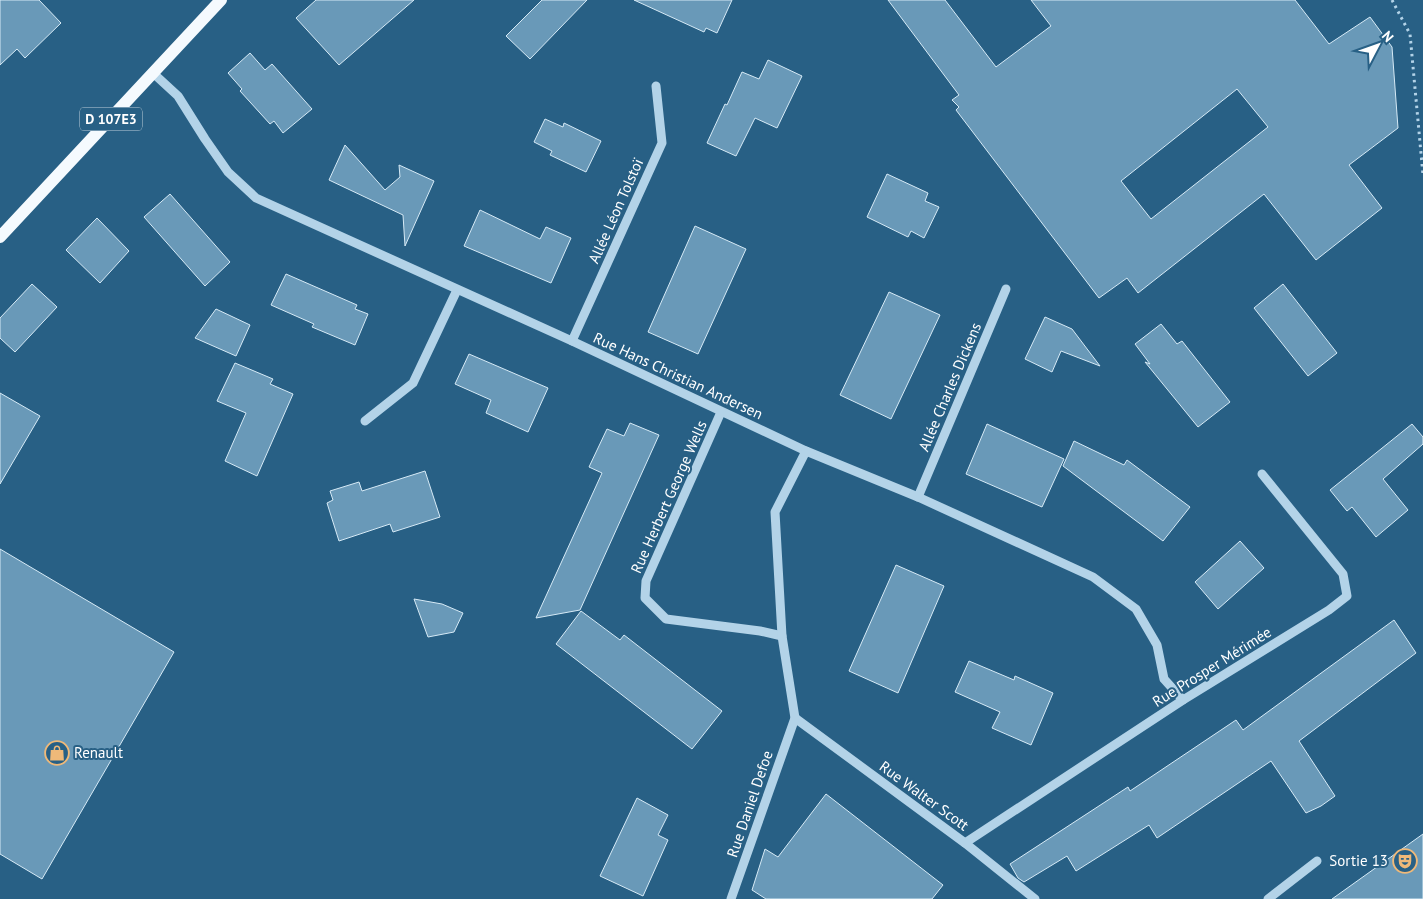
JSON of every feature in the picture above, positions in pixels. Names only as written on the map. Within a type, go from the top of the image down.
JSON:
[{"type":"main road","name":"D 107E3","points":[[0,237],[221,0]]},
{"type":"street","name":"Rue Hans Christian Andersen","points":[[153,73],[178,96],[228,172],[256,198],[572,341],[806,451],[918,497],[1093,577],[1136,609],[1157,645],[1164,680],[1183,700]]},
{"type":"street","name":"Allée Léon Tolstoï","points":[[572,341],[662,143],[656,86]]},
{"type":"street","name":"Allée Charles Dickens","points":[[918,497],[1006,289]]},
{"type":"street","points":[[365,421],[413,383],[457,290]]},
{"type":"street","name":"Rue Herbert George Wells","points":[[722,412],[646,581],[645,598],[666,620],[760,631],[782,636]]},
{"type":"street","points":[[795,718],[782,636],[775,512],[806,451]]},
{"type":"street","name":"Rue Prosper Mérimée","points":[[965,843],[1183,700],[1329,610],[1347,596],[1343,574],[1262,474]]},
{"type":"street","name":"Rue Walter Scott","points":[[795,718],[965,843],[1035,899]]},
{"type":"street","name":"Rue Daniel Defoe","points":[[731,899],[795,718]]},
{"type":"street","points":[[1268,899],[1317,861]]},
{"type":"path","points":[[1392,0],[1410,34],[1423,175]]},
{"type":"building","points":[[0,0],[39,0],[61,23],[25,58],[17,49],[0,65]]},
{"type":"building","points":[[316,0],[414,0],[339,65],[296,18]]},
{"type":"building","points":[[542,0],[587,0],[530,59],[506,36]]},
{"type":"building","points":[[634,0],[732,0],[717,33],[706,28],[704,32]]},
{"type":"building","points":[[888,0],[945,0],[996,67],[1051,26],[1031,0],[1295,0],[1329,44],[1370,17],[1392,47],[1398,128],[1349,165],[1382,208],[1316,260],[1264,194],[1138,293],[1127,278],[1099,298],[956,110],[959,107],[952,100],[959,95]],"holes":[[[1237,89],[1268,127],[1151,219],[1121,181]]]},
{"type":"building","points":[[250,53],[265,70],[272,64],[312,109],[283,133],[274,121],[270,124],[240,91],[242,89],[228,73]]},
{"type":"building","points":[[768,60],[802,76],[777,128],[755,118],[736,156],[707,143],[742,72],[759,79]]},
{"type":"building","points":[[545,119],[563,127],[564,123],[601,141],[586,172],[550,155],[552,151],[534,142]]},
{"type":"building","points":[[345,145],[385,190],[400,177],[399,165],[434,181],[405,246],[403,215],[329,180]]},
{"type":"building","points":[[887,174],[928,193],[925,201],[939,207],[924,238],[911,231],[908,237],[867,217]]},
{"type":"building","points":[[170,194],[230,262],[205,286],[144,217]]},
{"type":"building","points":[[480,210],[540,239],[546,227],[571,238],[551,283],[464,246]]},
{"type":"building","points":[[97,218],[129,251],[100,283],[66,250]]},
{"type":"building","points":[[695,226],[746,249],[698,354],[648,332]]},
{"type":"building","points":[[286,274],[357,305],[355,309],[368,314],[355,345],[312,327],[314,324],[271,305]]},
{"type":"building","points":[[32,284],[57,307],[15,352],[0,338],[0,318]]},
{"type":"building","points":[[1283,284],[1337,353],[1308,376],[1254,308]]},
{"type":"building","points":[[889,292],[940,315],[891,419],[840,395]]},
{"type":"building","points":[[216,309],[250,325],[236,356],[195,338]]},
{"type":"building","points":[[1045,317],[1072,329],[1100,366],[1061,351],[1052,372],[1025,359]]},
{"type":"building","points":[[1161,324],[1177,344],[1182,341],[1230,402],[1198,427],[1145,362],[1150,364],[1135,344]]},
{"type":"building","points":[[469,354],[548,388],[528,432],[486,413],[491,400],[455,384]]},
{"type":"building","points":[[235,363],[273,379],[270,384],[293,394],[257,476],[225,461],[246,413],[217,401]]},
{"type":"building","points":[[0,393],[40,416],[0,484]]},
{"type":"building","points":[[630,423],[659,435],[580,610],[536,618],[602,473],[589,467],[607,429],[624,436]]},
{"type":"building","points":[[987,424],[1064,459],[1042,507],[966,474]]},
{"type":"building","points":[[1412,424],[1423,437],[1423,444],[1383,479],[1408,510],[1376,537],[1352,507],[1347,511],[1330,490]]},
{"type":"building","points":[[1074,441],[1124,465],[1127,460],[1190,507],[1163,541],[1063,466]]},
{"type":"building","points":[[425,471],[440,517],[393,532],[390,524],[339,541],[327,503],[333,500],[330,491],[359,482],[362,491]]},
{"type":"building","points":[[1240,541],[1264,568],[1218,609],[1195,582]]},
{"type":"building","name":"Renault","points":[[0,549],[174,652],[42,879],[0,854]]},
{"type":"building","points":[[896,565],[944,586],[898,693],[849,671]]},
{"type":"building","points":[[414,599],[442,604],[463,613],[454,632],[428,637]]},
{"type":"building","points":[[581,611],[620,640],[624,635],[722,711],[692,749],[556,644]]},
{"type":"building","points":[[1394,620],[1416,653],[1299,741],[1335,796],[1321,806],[1306,813],[1271,761],[1157,838],[1149,825],[1076,871],[1067,856],[1024,882],[1018,878],[1010,864],[1128,787],[1130,791],[1236,720],[1243,730]]},
{"type":"building","points":[[969,661],[1014,680],[1015,676],[1053,693],[1031,745],[992,728],[1000,712],[955,692]]},
{"type":"building","points":[[826,794],[943,885],[932,899],[766,899],[752,890],[765,849],[778,857]]},
{"type":"building","points":[[637,798],[668,815],[658,835],[668,840],[643,896],[600,876]]},
{"type":"building","name":"Sortie 13","points":[[1423,834],[1423,899],[1332,899]]},
{"type":"place","name":"Renault","points":[[57,753]]},
{"type":"place","name":"Sortie 13","points":[[1405,861]]}]
